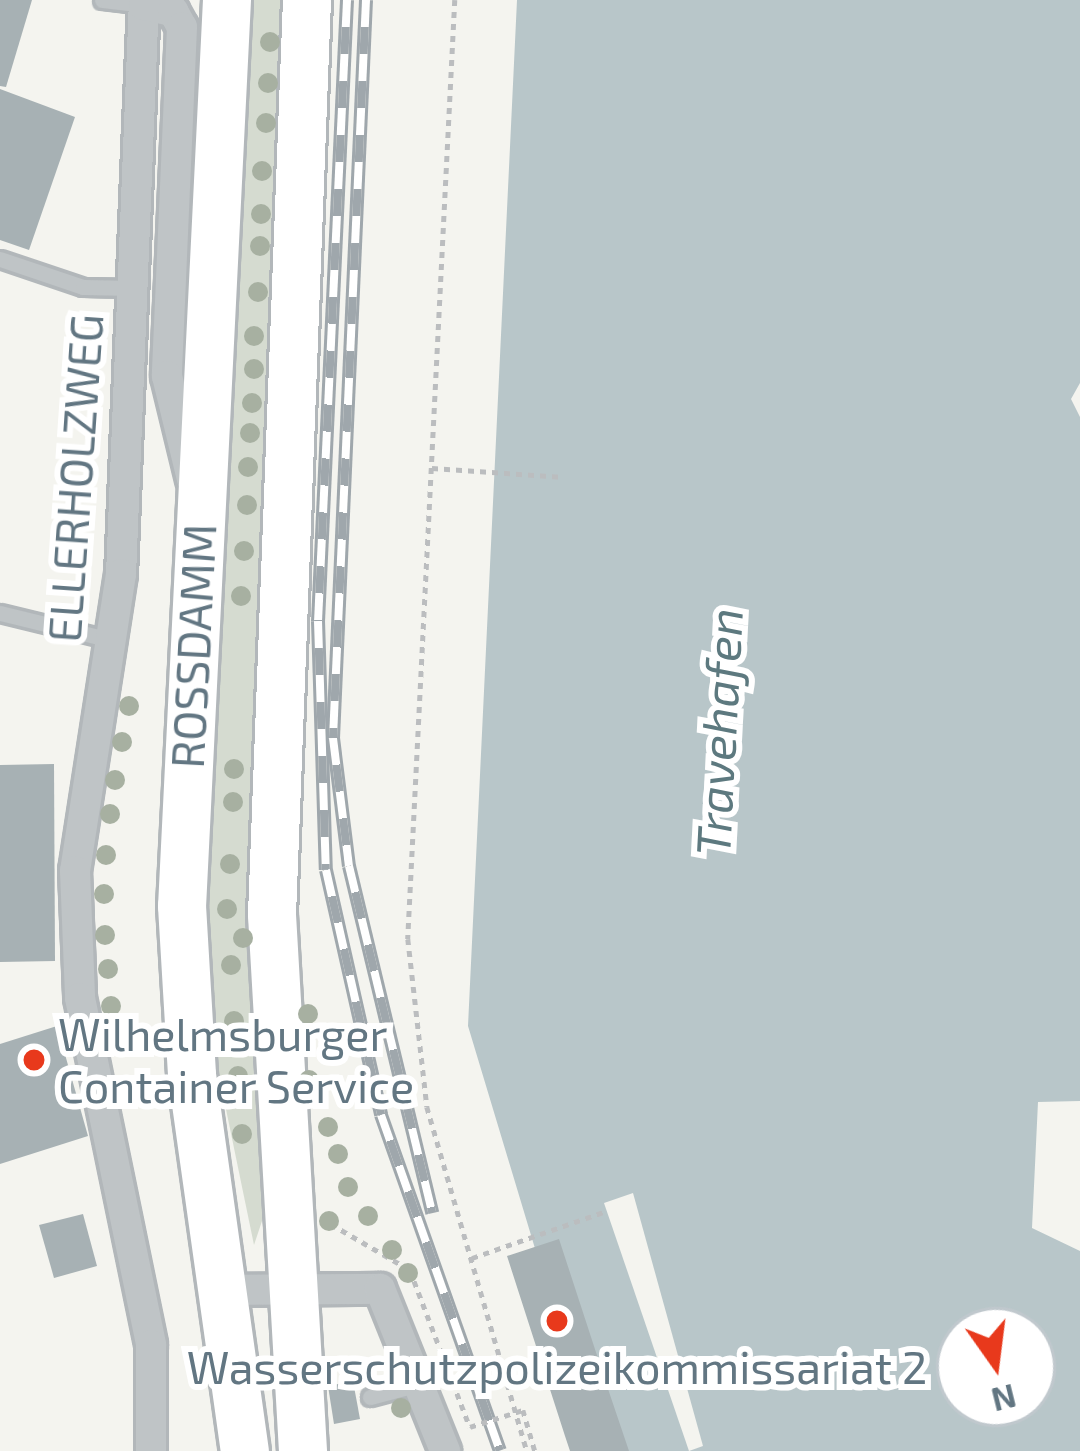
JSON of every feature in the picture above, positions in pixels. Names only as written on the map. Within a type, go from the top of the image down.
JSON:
[{"type":"main road","name":"ROSSDAMM","points":[[227,0],[200,506],[184,964],[244,1451]]},
{"type":"main road","name":"ROSSDAMM","points":[[303,1451],[287,1284],[273,824],[307,0]]},
{"type":"street","name":"ELLERHOLZWEG","points":[[151,1451],[145,1301],[77,965],[79,824],[112,640],[134,287],[144,2],[173,11],[182,27],[166,376],[200,506]]},
{"type":"street","points":[[222,1290],[287,1284],[380,1289],[424,1382],[445,1451]]},
{"type":"lane","points":[[102,0],[144,2]]},
{"type":"lane","points":[[0,259],[83,287],[134,287]]},
{"type":"lane","points":[[0,613],[112,640]]},
{"type":"lane","points":[[370,1397],[424,1382]]},
{"type":"path","points":[[455,0],[410,976],[427,1107],[531,1451]]},
{"type":"path","points":[[431,468],[564,477]]},
{"type":"path","points":[[472,1258],[606,1211]]},
{"type":"path","points":[[325,1216],[410,1270],[470,1426],[524,1410],[531,1451]]},
{"type":"shaded area","points":[[242,0],[293,0],[259,1046],[214,1049],[201,951]]},
{"type":"shaded area","points":[[257,1054],[266,1209],[254,1245],[215,1056]]},
{"type":"water","name":"Travehafen","points":[[517,0],[1080,0],[1080,383],[1071,399],[1080,417],[1080,1101],[1038,1102],[1032,1228],[1080,1251],[1080,1451],[596,1451],[468,1026]]},
{"type":"pier","points":[[633,1193],[703,1446],[689,1451],[604,1203]]},
{"type":"building","points":[[0,0],[32,0],[6,87],[0,86]]},
{"type":"building","points":[[0,89],[75,117],[29,250],[0,240]]},
{"type":"building","points":[[54,764],[55,961],[0,962],[0,765]]},
{"type":"building","points":[[57,1026],[88,1136],[0,1164],[0,1044]]},
{"type":"building","points":[[83,1214],[97,1266],[54,1278],[39,1225]]},
{"type":"building","name":"Wasserschutzpolizeikommissariat 2","points":[[559,1239],[629,1451],[570,1451],[565,1436],[507,1256]]},
{"type":"building","points":[[353,1381],[360,1419],[334,1424],[328,1386]]},
{"type":"railway","points":[[347,0],[318,621],[326,870],[381,1115],[500,1451]]},
{"type":"railway","points":[[366,0],[333,738],[349,866],[432,1213]]},
{"type":"place","name":"Wilhelmsburger Container Service","points":[[34,1060]]},
{"type":"place","name":"Wasserschutzpolizeikommissariat 2","points":[[557,1321]]}]
